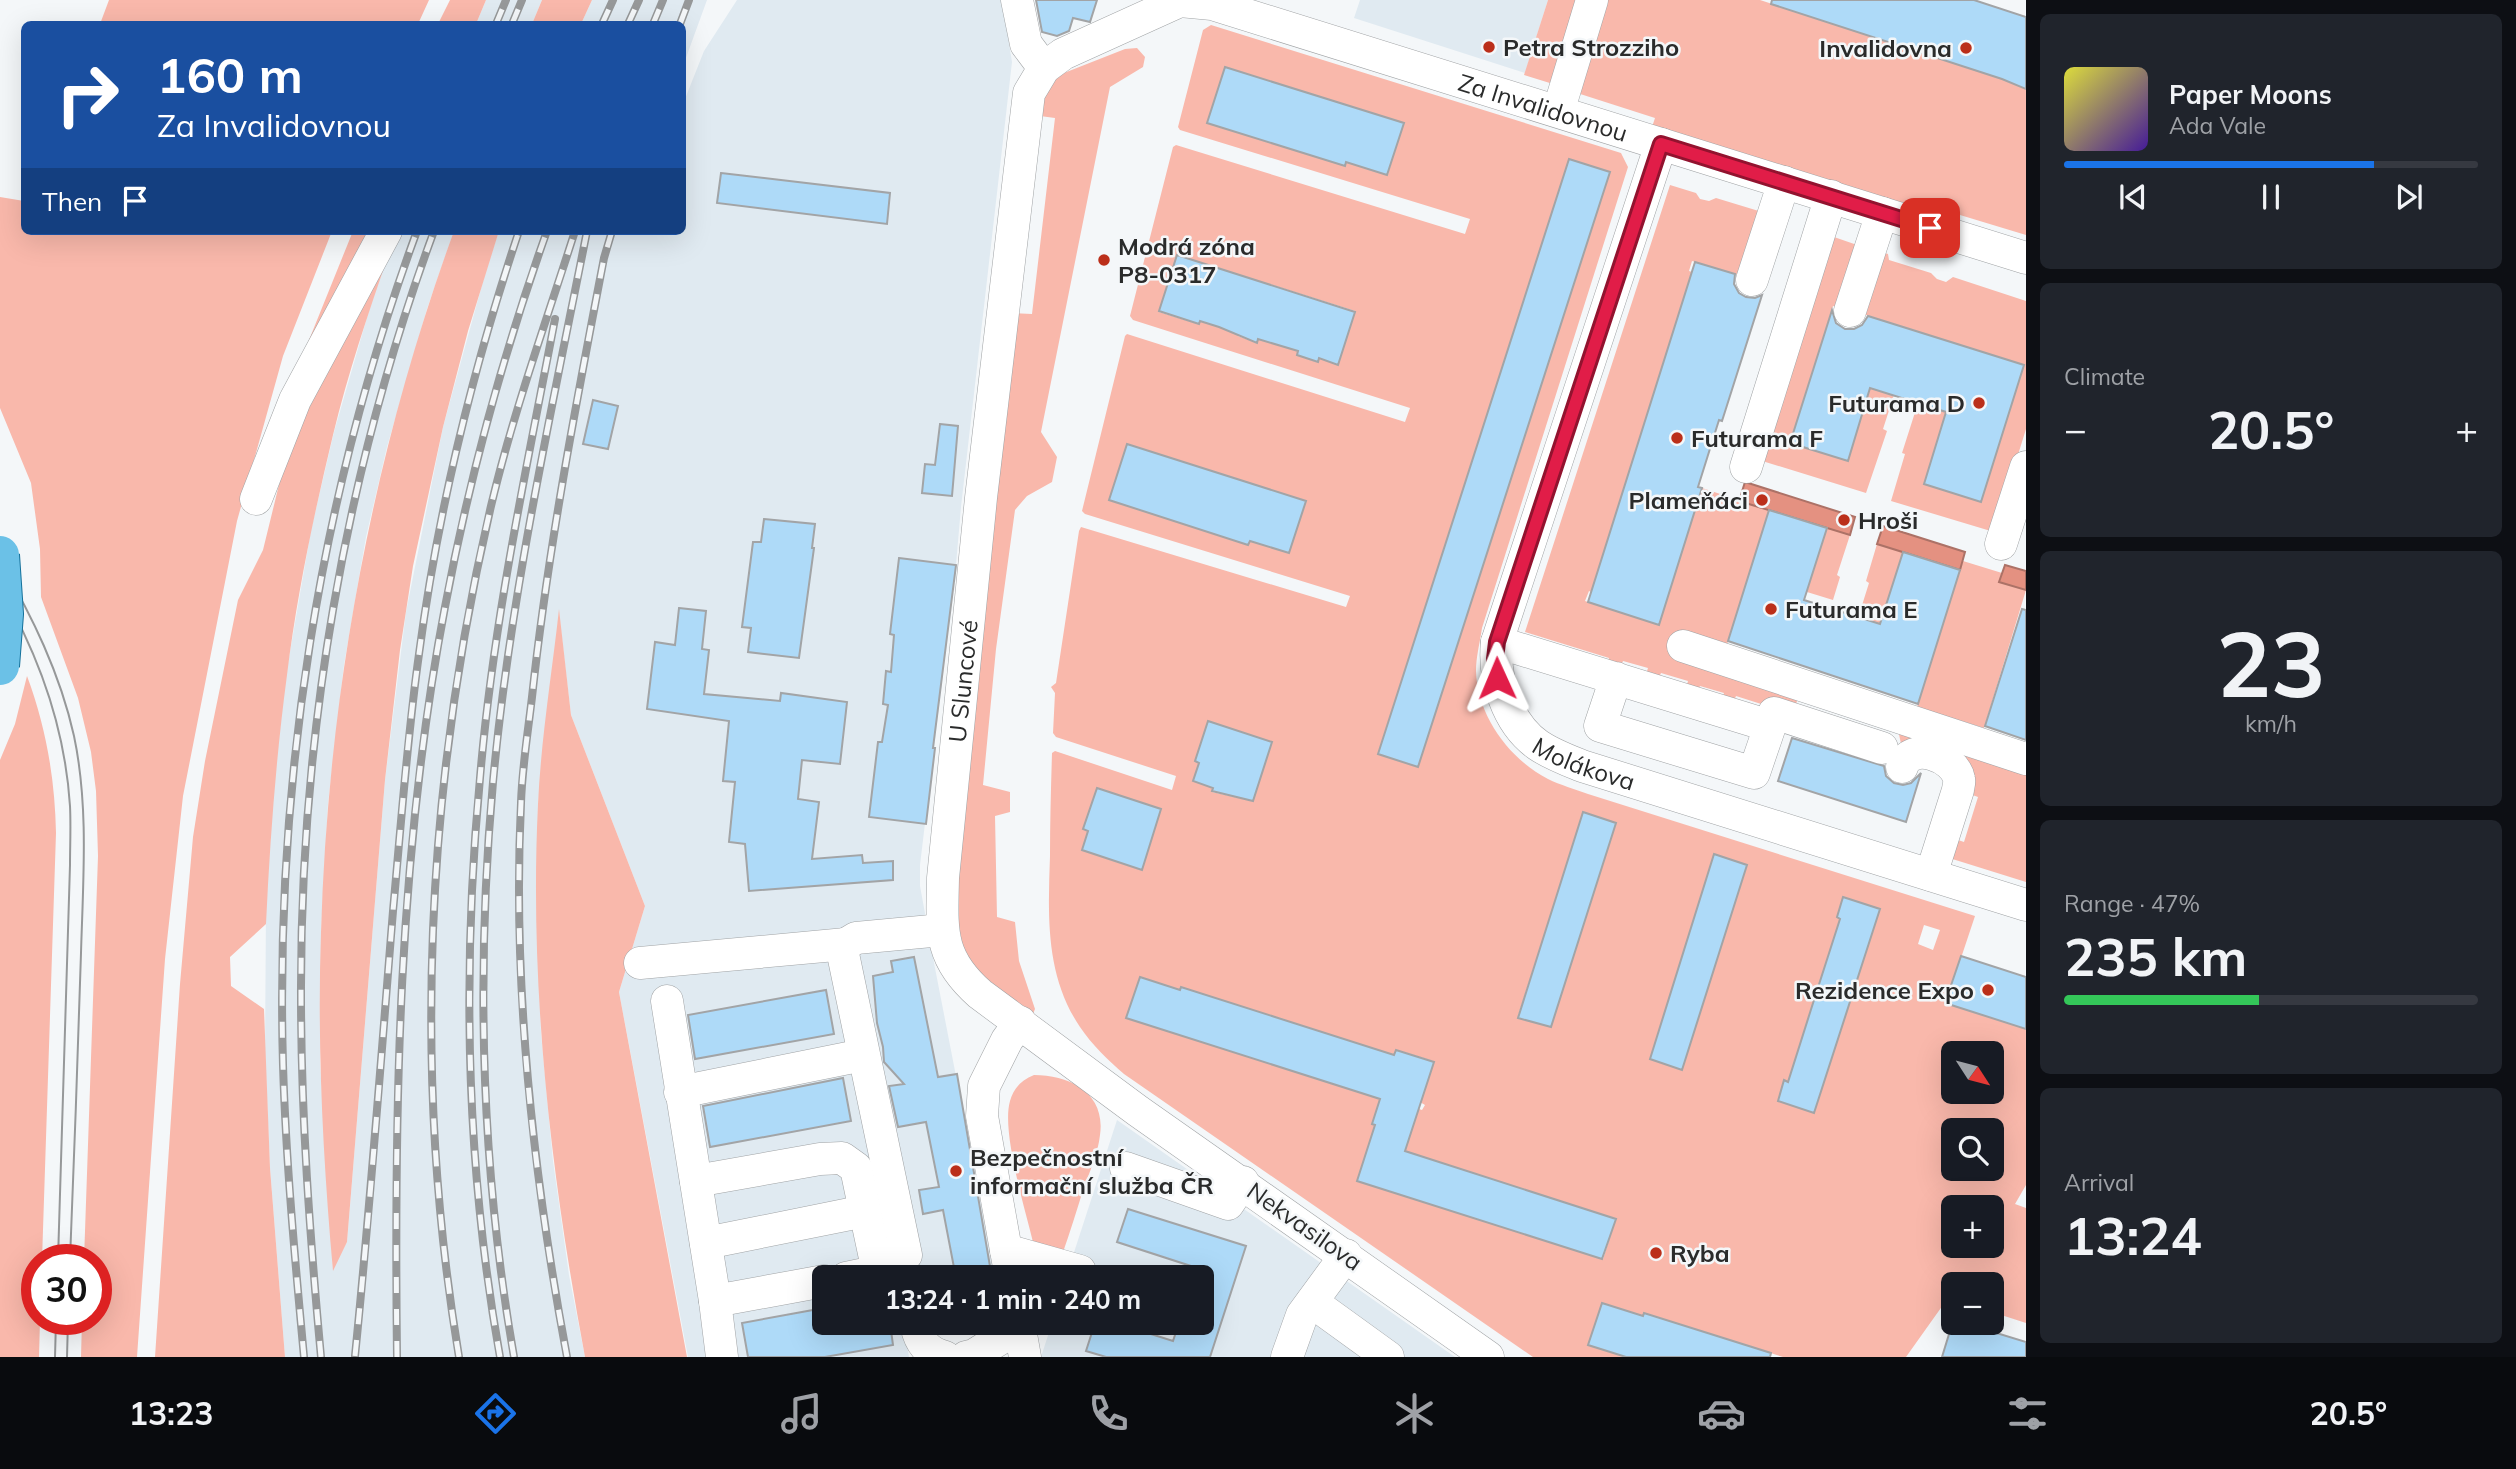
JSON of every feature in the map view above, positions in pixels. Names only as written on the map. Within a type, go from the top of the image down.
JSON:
[{"type":"main road","points":[[0,555],[4,614],[0,666]]},
{"type":"street","points":[[1017,0],[1026,44],[1053,61]]},
{"type":"street","points":[[1562,99],[1592,0]]},
{"type":"street","name":"Za Invalidovnou","points":[[1053,61],[1181,1],[1212,4],[2026,258]]},
{"type":"street","name":"U Sluncové","points":[[1020,1022],[964,979],[949,956],[942,930],[944,864],[989,430],[1029,93],[1053,61]]},
{"type":"street","name":"Molákova","points":[[1661,144],[1497,642],[1497,678],[1506,701],[1518,724],[1535,743],[1582,766],[2026,905]]},
{"type":"street","points":[[1752,280],[1784,181]]},
{"type":"street","points":[[1746,467],[1831,197]]},
{"type":"street","points":[[1850,310],[1881,213]]},
{"type":"street","points":[[256,499],[295,400],[384,235]]},
{"type":"street","points":[[2001,544],[2026,467]]},
{"type":"street","points":[[1497,642],[1616,678],[1772,719],[1903,761],[1910,755],[1921,753],[1946,761],[1959,779],[1958,790],[1931,875]]},
{"type":"street","points":[[1684,646],[2026,759]]},
{"type":"street","name":"Molákova","points":[[1616,678],[1600,726],[1754,773]]},
{"type":"street","points":[[1741,814],[1785,680]]},
{"type":"street","points":[[640,963],[846,943],[856,939],[942,930]]},
{"type":"street","points":[[846,943],[843,954],[863,1055],[871,1163],[865,1211],[877,1265]]},
{"type":"street","points":[[667,1001],[722,1357]]},
{"type":"street","points":[[1008,1264],[982,1116],[984,1086],[1007,1040],[1020,1022]]},
{"type":"street","name":"Nekvasilova","points":[[1020,1022],[1139,1111],[1488,1357]]},
{"type":"street","points":[[680,1093],[863,1055]]},
{"type":"street","points":[[696,1181],[820,1160],[842,1158],[871,1163]]},
{"type":"street","points":[[871,1163],[906,1255],[897,1265]]},
{"type":"street","points":[[1126,1168],[1228,1204],[1243,1182]]},
{"type":"street","points":[[706,1243],[865,1211]]},
{"type":"street","points":[[1287,1357],[1302,1315],[1346,1255]]},
{"type":"street","points":[[715,1301],[812,1283]]},
{"type":"street","points":[[1311,1302],[1388,1357]]},
{"type":"street","points":[[918,1335],[926,1348],[945,1357]]},
{"type":"street","points":[[966,1357],[1021,1336]]},
{"type":"shaded area","points":[[109,0],[429,0],[419,21],[101,21]]},
{"type":"shaded area","points":[[450,0],[486,0],[477,21],[440,21]]},
{"type":"shaded area","points":[[486,0],[542,0],[533,21],[477,21]]},
{"type":"shaded area","points":[[542,0],[592,0],[582,21],[533,21]]},
{"type":"shaded area","points":[[592,0],[707,0],[686,58],[686,21],[582,21]]},
{"type":"shaded area","points":[[737,0],[1002,0],[1012,62],[920,865],[920,886],[993,1265],[812,1265],[812,1335],[905,1335],[909,1357],[688,1357],[619,992],[645,906],[571,715],[559,613],[538,803],[537,913],[541,1033],[553,1161],[569,1275],[585,1357],[285,1357],[270,1168],[265,1053],[266,906],[274,783],[286,675],[311,530],[334,432],[370,307],[395,235],[453,235],[427,309],[387,447],[366,537],[344,665],[328,804],[321,931],[320,1063],[333,1269],[347,1242],[385,780],[406,612],[443,427],[485,274],[498,235],[686,235],[686,96],[704,51]]},
{"type":"shaded area","name":"Petra Strozziho","points":[[1360,0],[1548,0],[1525,73],[1354,18]]},
{"type":"shaded area","points":[[1548,0],[1581,0],[1553,84],[1524,75]]},
{"type":"shaded area","points":[[1601,0],[1760,0],[2026,89],[2026,235],[1927,205],[1923,213],[1652,127],[1655,118],[1574,92]]},
{"type":"shaded area","points":[[1211,25],[1621,153],[1628,167],[1482,628],[1476,671],[1482,704],[1508,748],[1520,760],[1553,781],[1975,916],[1946,1003],[2026,1029],[2026,1185],[2015,1204],[2026,1208],[2026,1323],[2004,1316],[2004,1272],[1941,1272],[1941,1308],[1906,1357],[1783,1357],[1645,1313],[1626,1357],[1533,1357],[1124,1074],[1100,1052],[1080,1027],[1060,987],[1051,944],[1049,900],[1052,753],[1055,751],[1172,790],[1176,776],[1056,737],[1053,733],[1055,693],[1051,687],[1056,683],[1081,527],[1346,607],[1350,596],[1082,511],[1125,336],[1127,334],[1405,422],[1410,408],[1133,320],[1130,316],[1173,147],[1176,145],[1465,234],[1470,219],[1180,130],[1178,127],[1203,30]],"holes":[[[1226,67],[1403,123],[1388,174],[1346,162],[1345,166],[1207,123]],[[1569,159],[1610,172],[1417,767],[1378,753]],[[1177,255],[1355,311],[1338,364],[1319,358],[1317,362],[1297,355],[1298,351],[1258,339],[1257,343],[1238,336],[1239,332],[1200,320],[1198,324],[1159,312]],[[1127,444],[1306,502],[1289,552],[1250,541],[1248,545],[1110,500]],[[1208,721],[1272,742],[1253,801],[1212,792],[1213,788],[1194,781],[1199,763],[1195,761]],[[1161,809],[1141,870],[1082,850],[1088,831],[1083,829]],[[1583,813],[1616,824],[1551,1027],[1518,1016]],[[1715,855],[1747,866],[1682,1069],[1650,1058]],[[1843,897],[1880,909],[1778,1101],[1784,1081],[1788,1082],[1840,919],[1837,917]],[[1924,925],[1940,930],[1933,950],[1918,944]],[[1140,978],[1180,990],[1181,987],[1365,1046],[1390,1071],[1397,1050],[1433,1061],[1420,1102],[1425,1105],[1422,1110],[1419,1109],[1409,1136],[1373,1124],[1383,1089],[1371,1096],[1126,1018]],[[1371,1140],[1616,1219],[1603,1259],[1358,1181]]]},
{"type":"shaded area","points":[[1137,48],[1145,57],[1143,67],[1110,87],[1041,432],[1057,457],[1052,482],[1027,496],[1015,510],[996,649],[983,785],[1010,792],[1010,812],[995,816],[997,917],[1015,922],[1019,961],[1035,1009],[1033,1014],[968,968],[951,904],[1012,313],[1032,314],[1055,118],[1040,116],[1038,108],[1056,79],[1064,73],[1125,49]]},
{"type":"shaded area","points":[[1670,185],[1696,193],[1700,199],[1709,201],[1716,198],[1762,212],[1742,276],[1692,261],[1689,271],[1692,272],[1591,592],[1589,591],[1585,601],[1659,625],[1702,488],[1769,510],[1721,664],[2026,767],[2026,882],[1946,857],[1952,838],[1964,842],[1978,797],[1967,793],[1902,748],[1898,730],[1798,698],[1793,714],[1736,696],[1730,711],[1720,708],[1724,693],[1700,686],[1695,700],[1684,696],[1688,681],[1661,673],[1655,687],[1643,683],[1648,668],[1623,661],[1617,675],[1605,671],[1609,658],[1525,632]]},
{"type":"shaded area","points":[[0,197],[21,200],[21,235],[330,235],[283,356],[237,521],[183,796],[165,959],[137,1357],[81,1357],[82,1335],[112,1335],[112,1244],[85,1244],[98,856],[96,791],[91,752],[78,698],[41,597],[40,549],[31,483],[0,408]]},
{"type":"shaded area","points":[[351,235],[394,235],[339,410],[301,584],[280,737],[266,924],[230,957],[231,986],[264,1009],[270,1168],[285,1357],[155,1357],[180,984],[193,837],[205,761],[238,600],[263,550],[288,448],[286,397]]},
{"type":"shaded area","points":[[453,235],[498,235],[468,331],[443,427],[413,566],[385,780],[347,1242],[333,1271],[324,1144],[320,1017],[325,842],[333,753],[359,576],[400,402]]},
{"type":"shaded area","points":[[1834,237],[1860,246],[1841,308],[1833,306],[1790,442],[1847,460],[1870,388],[1894,395],[1883,429],[1887,431],[1866,493],[1759,460]]},
{"type":"shaded area","points":[[1882,252],[1888,254],[1889,260],[1931,273],[1937,279],[1946,282],[1953,277],[2026,301],[2026,429],[1994,532],[1891,501],[1905,454],[1902,453],[1918,403],[1947,412],[1924,484],[1981,502],[2024,365],[1863,314]]},
{"type":"shaded area","points":[[1745,482],[1855,517],[1850,535],[1739,501]]},
{"type":"shaded area","points":[[1883,526],[1965,552],[1960,570],[1877,544]]},
{"type":"shaded area","points":[[1827,528],[1850,535],[1837,575],[1840,577],[1833,600],[1807,592]]},
{"type":"shaded area","points":[[1877,544],[1903,552],[1880,625],[1858,618]]},
{"type":"shaded area","points":[[1963,561],[2002,573],[2000,582],[2026,590],[1984,728],[1917,707]]},
{"type":"shaded area","points":[[2005,565],[2026,571],[2026,590],[1999,582]]},
{"type":"shaded area","points":[[559,609],[571,715],[645,906],[619,992],[687,1357],[585,1357],[573,1289],[545,1082],[537,943],[539,780]]},
{"type":"shaded area","points":[[27,676],[48,753],[56,833],[43,1244],[21,1244],[21,1335],[40,1335],[39,1357],[0,1357],[0,760],[15,724]]},
{"type":"shaded area","points":[[1034,1075],[1060,1078],[1083,1089],[1097,1108],[1100,1120],[1096,1155],[1062,1255],[1034,1246],[1012,1152],[1008,1115],[1010,1101],[1019,1085]]},
{"type":"shaded area","points":[[1117,1120],[1455,1357],[1041,1357],[1048,1335],[1214,1335],[1214,1265],[1070,1265]]},
{"type":"building","points":[[1036,0],[1097,0],[1090,22],[1073,18],[1069,31],[1057,36],[1042,32]]},
{"type":"building","name":"Invalidovna","points":[[1772,0],[1974,0],[2026,17],[2026,89],[1771,4]]},
{"type":"building","points":[[1225,67],[1404,123],[1387,175],[1346,162],[1345,166],[1207,123]]},
{"type":"building","points":[[1569,159],[1610,172],[1418,767],[1378,754]]},
{"type":"building","points":[[721,173],[890,193],[887,224],[717,203]]},
{"type":"building","points":[[1177,255],[1355,312],[1338,365],[1319,358],[1318,362],[1297,355],[1298,351],[1258,339],[1257,343],[1219,327],[1200,321],[1199,324],[1159,311]]},
{"type":"building","name":"Futurama F","points":[[1695,262],[1735,274],[1734,284],[1739,293],[1746,297],[1755,298],[1762,295],[1698,487],[1702,488],[1659,625],[1588,602]]},
{"type":"building","name":"Futurama D","points":[[1832,310],[1836,323],[1845,329],[1862,325],[1868,316],[2024,365],[1981,502],[1924,484],[1946,412],[1870,388],[1848,461],[1790,443]]},
{"type":"building","points":[[593,400],[618,406],[608,449],[583,444]]},
{"type":"building","points":[[940,424],[958,426],[952,496],[922,493],[925,464],[935,465]]},
{"type":"building","points":[[1127,444],[1306,501],[1289,553],[1250,541],[1248,545],[1109,500]]},
{"type":"building","name":"Futurama E","points":[[1769,510],[1827,528],[1804,600],[1880,624],[1903,552],[1960,570],[1918,704],[1728,641]]},
{"type":"building","points":[[764,519],[815,524],[799,658],[748,652],[751,628],[742,627],[753,542],[761,542]]},
{"type":"building","points":[[899,558],[956,565],[926,824],[869,817],[878,742],[882,742],[888,705],[883,704],[886,671],[891,672],[894,635],[890,634]]},
{"type":"building","points":[[679,608],[706,611],[702,649],[709,650],[704,694],[780,701],[781,693],[847,702],[840,764],[802,760],[798,799],[819,802],[812,859],[862,855],[863,863],[893,861],[893,880],[749,891],[745,844],[729,842],[735,782],[723,781],[729,721],[647,709],[655,642],[675,645]]},
{"type":"building","points":[[2022,609],[2026,610],[2026,740],[1985,726]]},
{"type":"building","points":[[1208,721],[1272,742],[1253,801],[1212,791],[1213,788],[1193,781],[1199,763],[1195,761]]},
{"type":"building","points":[[1792,738],[1884,766],[1886,776],[1894,783],[1911,783],[1921,773],[1906,822],[1778,781]]},
{"type":"building","points":[[1097,788],[1161,809],[1142,870],[1082,850],[1088,831],[1083,829]]},
{"type":"building","points":[[1583,812],[1616,823],[1551,1027],[1518,1018]]},
{"type":"building","points":[[1714,854],[1747,865],[1682,1070],[1650,1059]]},
{"type":"building","points":[[1843,897],[1880,909],[1814,1113],[1778,1101],[1784,1080],[1788,1082],[1840,919],[1837,917]]},
{"type":"building","name":"Rezidence Expo","points":[[1961,956],[2026,977],[2026,1029],[1945,1003]]},
{"type":"building","name":"Bezpečnostní informační služba ČR","points":[[914,957],[938,1077],[957,1074],[990,1265],[954,1265],[943,1210],[923,1214],[919,1190],[939,1187],[926,1122],[898,1127],[889,1086],[904,1084],[884,1062],[877,1023],[873,976],[893,972],[891,961]]},
{"type":"building","points":[[1140,977],[1180,990],[1181,987],[1394,1055],[1396,1050],[1434,1062],[1405,1151],[1616,1219],[1602,1259],[1357,1181],[1375,1125],[1372,1124],[1380,1099],[1126,1018]]},
{"type":"building","points":[[826,990],[834,1034],[695,1059],[688,1015]]},
{"type":"building","points":[[843,1078],[851,1121],[710,1147],[703,1106]]},
{"type":"building","points":[[1128,1209],[1246,1246],[1210,1357],[1106,1357],[1086,1351],[1091,1335],[1154,1335],[1173,1341],[1175,1335],[1214,1335],[1214,1265],[1188,1265],[1117,1242]]},
{"type":"building","points":[[1602,1303],[1643,1316],[1644,1313],[1771,1353],[1770,1357],[1626,1357],[1588,1345]]},
{"type":"building","points":[[812,1310],[812,1335],[892,1335],[893,1345],[825,1357],[748,1357],[742,1323]]},
{"type":"building","points":[[1949,1335],[2003,1335],[2026,1342],[2026,1357],[1942,1357]]},
{"type":"tram line","points":[[0,561],[34,624],[53,667],[74,736],[82,790],[84,871],[71,1244]]},
{"type":"tram line","points":[[0,588],[27,639],[48,693],[62,748],[70,806],[58,1244]]},
{"type":"tram line","points":[[55,1357],[56,1335]]},
{"type":"tram line","points":[[67,1357],[68,1335]]},
{"type":"railway","points":[[497,21],[506,0]]},
{"type":"railway","points":[[513,21],[522,0]]},
{"type":"railway","points":[[603,21],[613,0]]},
{"type":"railway","points":[[629,21],[639,0]]},
{"type":"railway","points":[[654,21],[663,0]]},
{"type":"railway","points":[[681,21],[689,0]]},
{"type":"railway","points":[[304,1357],[294,1248],[283,1065],[282,959],[296,747],[310,642],[329,537],[354,433],[383,331],[416,235]]},
{"type":"railway","points":[[321,1357],[307,1177],[301,1041],[303,899],[309,801],[333,608],[352,512],[402,323],[433,235]]},
{"type":"railway","points":[[355,1356],[404,782],[419,654],[436,546],[459,440],[518,235]]},
{"type":"railway","points":[[397,1357],[398,1075],[402,981],[408,886],[429,700],[454,559],[476,464],[502,370],[546,235]]},
{"type":"railway","points":[[459,1357],[444,1251],[435,1144],[431,1037],[433,930],[440,823],[452,717],[469,611],[491,506],[520,402],[574,235]]},
{"type":"railway","points":[[514,1357],[494,1214],[488,1142],[483,998],[488,854],[500,713],[510,643],[546,437],[586,235]]},
{"type":"railway","points":[[567,1357],[544,1220],[528,1081],[520,942],[521,803],[554,532],[604,258],[611,235]]},
{"type":"railway","points":[[500,1357],[480,1213],[474,1141],[469,995],[474,850],[493,662],[555,319]]},
{"type":"place","name":"Petra Strozziho","points":[[1489,47]]},
{"type":"place","name":"Invalidovna","points":[[1966,48]]},
{"type":"place","name":"Modrá zóna P8-0317","points":[[1104,260]]},
{"type":"place","name":"Futurama D","points":[[1979,403]]},
{"type":"place","name":"Futurama F","points":[[1677,438]]},
{"type":"place","name":"Plameňáci","points":[[1762,500]]},
{"type":"place","name":"Hroši","points":[[1844,520]]},
{"type":"place","name":"Futurama E","points":[[1771,609]]},
{"type":"place","name":"Rezidence Expo","points":[[1988,990]]},
{"type":"place","name":"Bezpečnostní informační služba ČR","points":[[956,1171]]},
{"type":"place","name":"Ryba","points":[[1656,1253]]},
{"type":"route","points":[[1497,678],[1497,642],[1661,144],[1930,228]]}]
